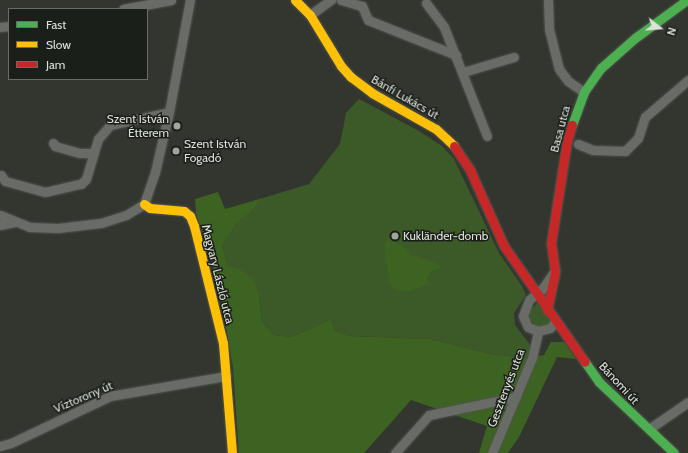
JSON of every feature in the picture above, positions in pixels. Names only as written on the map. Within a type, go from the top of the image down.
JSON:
[{"type":"street","points":[[127,8],[171,0]]},
{"type":"street","points":[[0,215],[29,228],[50,228],[101,223],[126,215],[144,204],[155,172],[169,112],[190,0]]},
{"type":"street","name":"Bánfi Lukács út","points":[[295,0],[310,15],[341,66],[351,77],[372,93],[436,128],[451,142],[470,170],[504,246],[535,294],[556,321]]},
{"type":"street","points":[[310,15],[331,0]]},
{"type":"street","points":[[342,0],[365,3],[368,20],[456,55]]},
{"type":"street","points":[[548,0],[549,29],[559,69],[568,81],[584,92]]},
{"type":"street","name":"Basa utca","points":[[547,310],[554,271],[552,243],[567,140],[584,92],[601,68],[635,38],[687,0]]},
{"type":"street","points":[[426,1],[444,26],[463,72],[486,136]]},
{"type":"street","points":[[463,72],[514,57]]},
{"type":"street","points":[[578,144],[593,150],[625,151],[638,138],[645,117],[688,80]]},
{"type":"street","points":[[1,175],[5,181],[21,187],[45,192],[61,190],[81,184],[86,179],[98,139],[113,123],[169,112]]},
{"type":"street","points":[[53,143],[55,146],[79,153],[93,153]]},
{"type":"street","name":"Magyary László utca","points":[[144,204],[150,208],[184,211],[190,216],[223,342],[232,453]]},
{"type":"street","points":[[0,225],[16,222]]},
{"type":"street","points":[[554,271],[529,300],[523,316],[528,326],[538,331],[550,328],[556,321]]},
{"type":"street","name":"Bánomi út","points":[[556,321],[599,382],[674,453]]},
{"type":"street","name":"Gesztenyés utca","points":[[492,453],[532,358],[538,331]]},
{"type":"street","name":"Víztorony út","points":[[0,446],[11,443],[110,396],[226,376]]},
{"type":"street","points":[[395,453],[429,415],[516,396]]},
{"type":"street","points":[[649,429],[688,402]]},
{"type":"green space","points":[[359,99],[419,131],[442,146],[454,159],[499,253],[522,286],[526,295],[514,313],[515,325],[531,346],[528,358],[490,354],[431,339],[351,336],[335,331],[331,319],[292,337],[275,335],[262,322],[259,296],[238,268],[228,266],[222,245],[237,223],[250,213],[263,198],[309,184],[340,144],[346,113]]},
{"type":"green space","points":[[218,192],[225,209],[263,198],[250,213],[237,223],[222,245],[228,266],[238,268],[253,278],[259,296],[262,322],[275,335],[292,337],[331,319],[335,331],[351,336],[431,339],[490,354],[528,358],[544,355],[551,342],[564,342],[576,359],[557,357],[519,437],[508,453],[479,453],[487,426],[411,400],[364,453],[239,453],[233,368],[219,286],[196,213],[195,199]]},
{"type":"green space","points":[[389,238],[401,244],[413,256],[437,263],[441,268],[432,271],[427,277],[429,284],[408,292],[396,290],[390,285],[385,253],[385,243]]},
{"type":"green space","points":[[541,300],[555,315],[548,325],[538,327],[530,320],[529,314],[531,309]]},
{"type":"traffic: fast","points":[[572,125],[584,92],[601,68],[635,38],[687,0]]},
{"type":"traffic: fast","points":[[585,362],[599,382],[674,453]]},
{"type":"traffic: slow","points":[[295,0],[310,15],[341,66],[351,77],[372,93],[436,129],[454,146]]},
{"type":"traffic: slow","points":[[144,204],[150,208],[184,211],[190,216],[194,226],[223,343],[232,453]]},
{"type":"traffic: jam","points":[[547,310],[555,271],[551,243],[567,141],[572,125]]},
{"type":"traffic: jam","points":[[454,146],[470,170],[504,246],[585,362]]},
{"type":"place","name":"Szent István Étterem","points":[[177,126]]},
{"type":"place","name":"Szent István Fogadó","points":[[176,151]]},
{"type":"place","name":"Kukländer-domb","points":[[395,236]]}]
